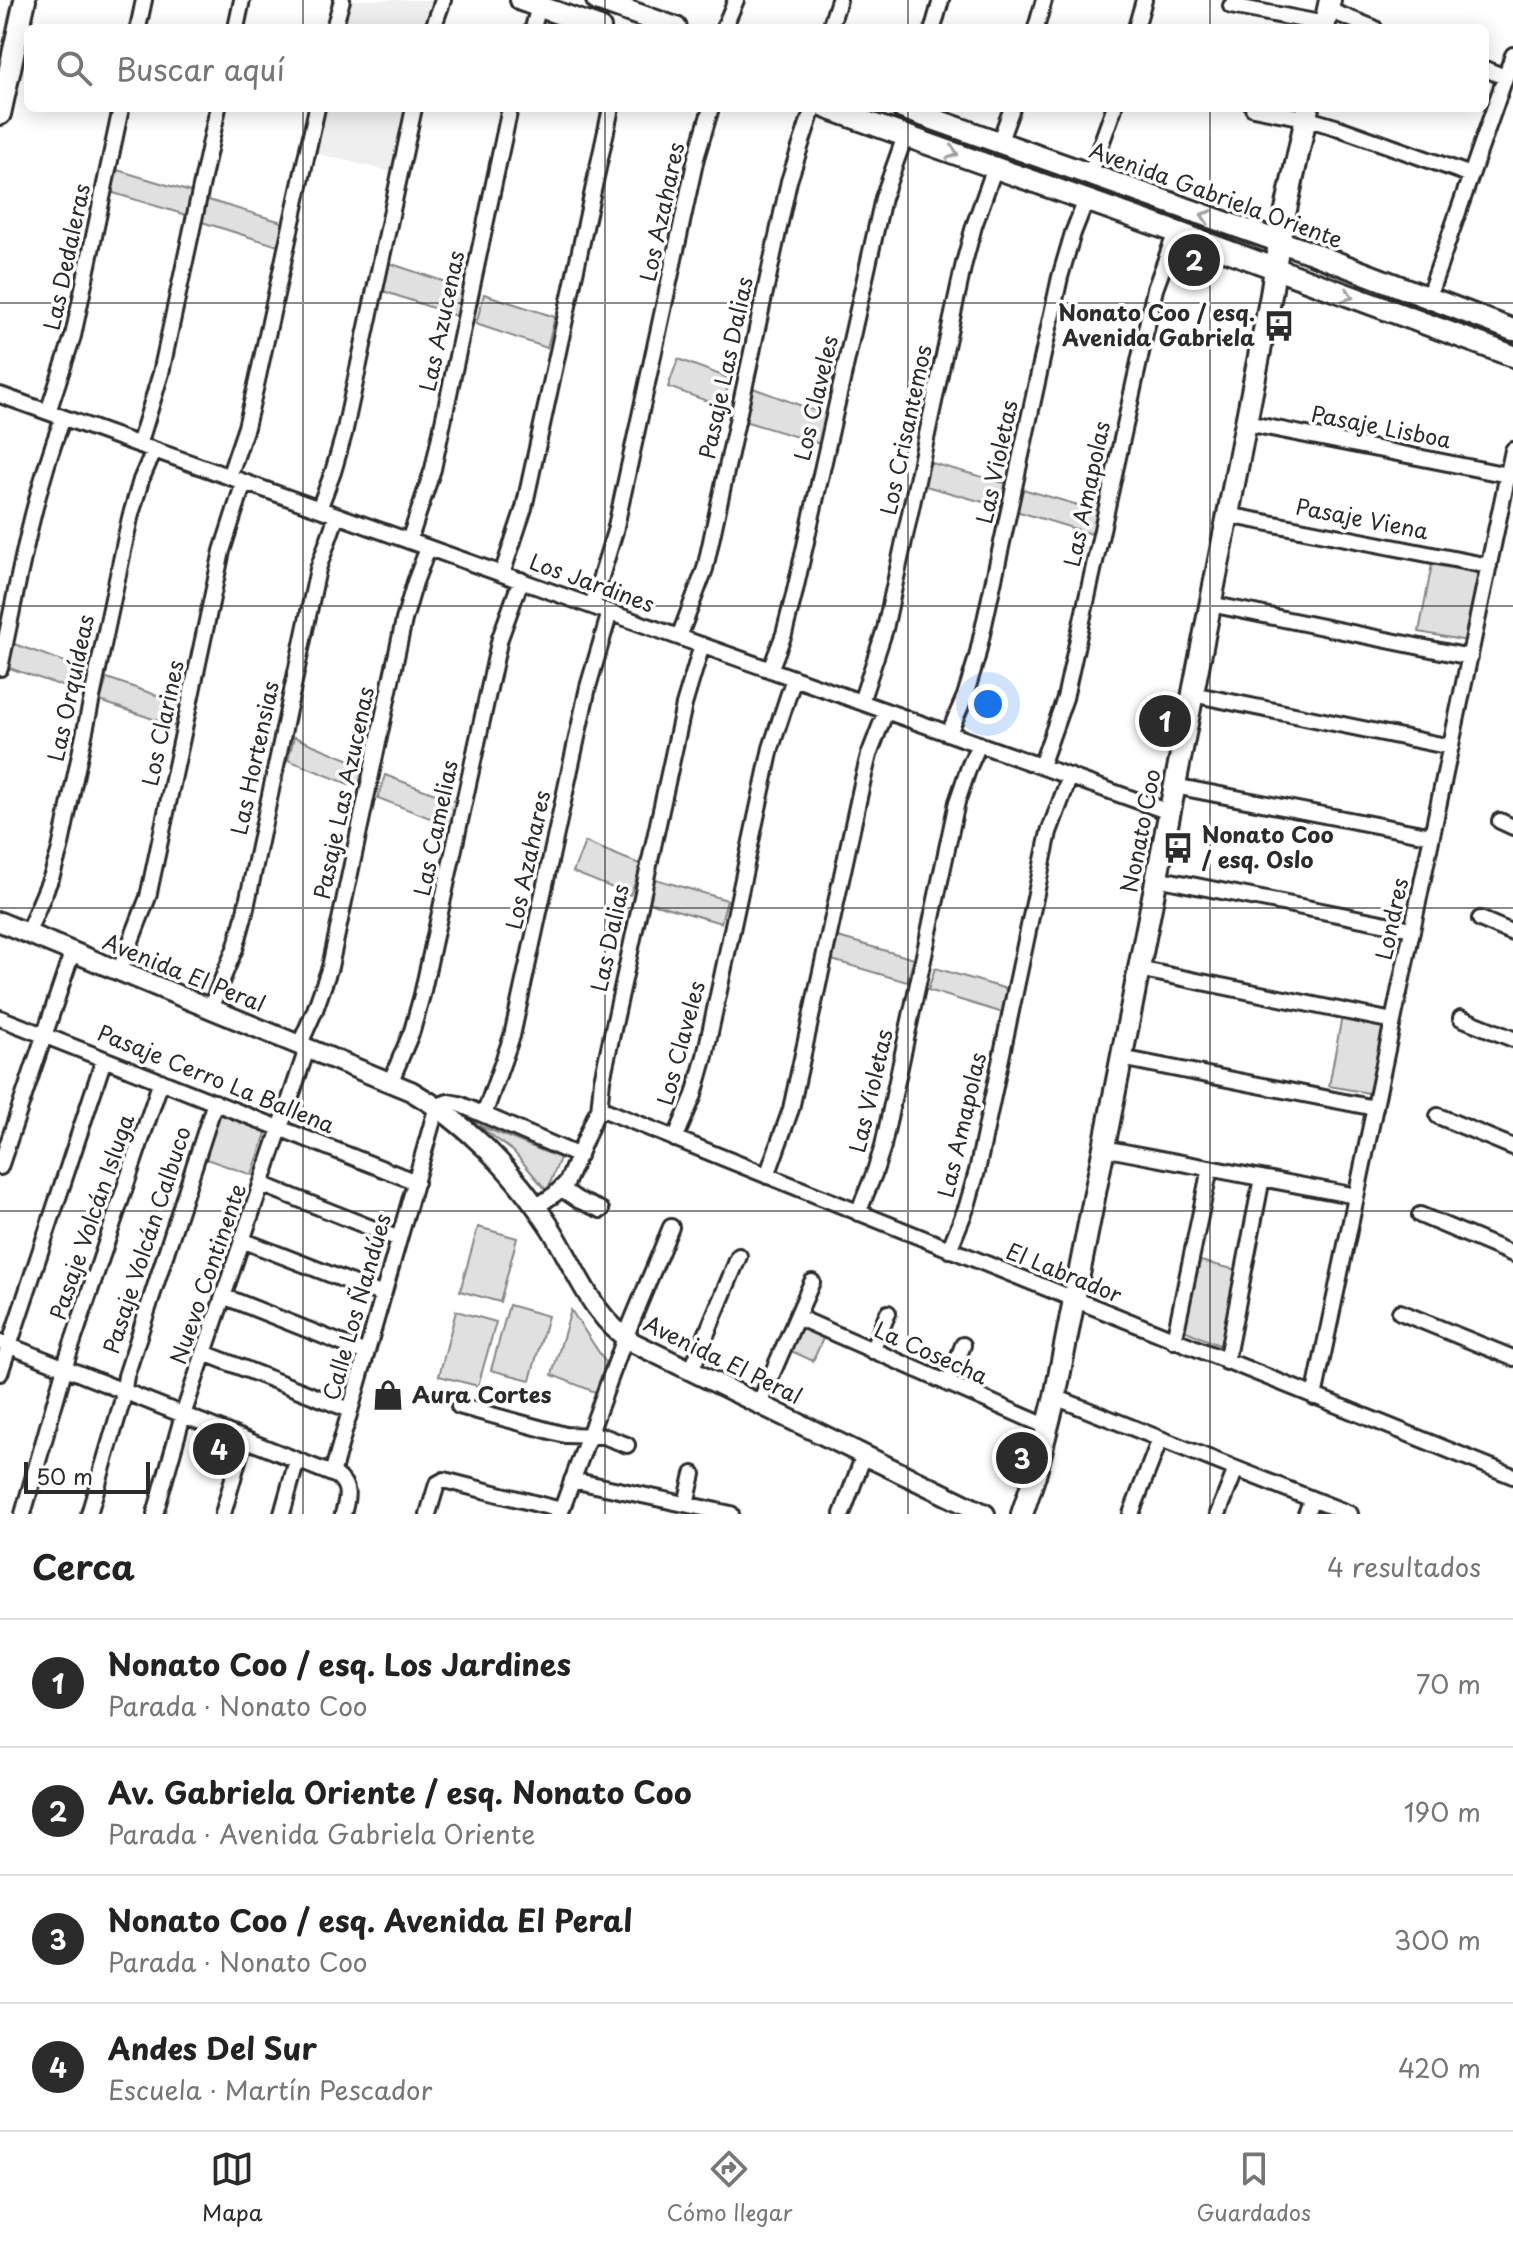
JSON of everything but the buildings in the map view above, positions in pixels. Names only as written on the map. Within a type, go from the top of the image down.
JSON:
[{"type":"main road","points":[[0,114],[25,0]]},
{"type":"main road","points":[[597,0],[630,6],[668,24]]},
{"type":"main road","points":[[530,3],[589,24]]},
{"type":"main road","points":[[838,112],[1513,356]]},
{"type":"main road","name":"Avenida Gabriela Oriente","points":[[915,112],[1279,242],[1513,330]]},
{"type":"main road","name":"Nonato Coo","points":[[1022,1514],[1055,1397],[1306,113]]},
{"type":"street","points":[[139,24],[144,0]]},
{"type":"street","points":[[237,24],[242,0]]},
{"type":"street","points":[[335,24],[342,0]]},
{"type":"street","points":[[434,24],[443,0]]},
{"type":"street","points":[[726,24],[736,0]]},
{"type":"street","points":[[831,24],[839,0]]},
{"type":"street","points":[[934,24],[941,0]]},
{"type":"street","points":[[1037,24],[1044,0]]},
{"type":"street","points":[[1137,24],[1144,0]]},
{"type":"street","points":[[530,3],[533,24]]},
{"type":"street","points":[[1231,6],[1327,15],[1360,24]]},
{"type":"street","points":[[1428,298],[1513,55]]},
{"type":"street","points":[[1489,71],[1505,77]]},
{"type":"street","name":"Las Dedaleras","points":[[48,412],[73,336],[120,112]]},
{"type":"street","points":[[139,445],[161,373],[217,112]]},
{"type":"street","points":[[229,477],[255,392],[316,112]]},
{"type":"street","points":[[319,509],[342,443],[413,112]]},
{"type":"street","name":"Las Azucenas","points":[[409,541],[433,469],[509,112]]},
{"type":"street","points":[[502,574],[524,508],[610,112]]},
{"type":"street","name":"Los Azahares","points":[[592,606],[615,531],[696,158],[710,112]]},
{"type":"street","name":"Pasaje Las Dalias","points":[[679,637],[705,569],[789,181],[812,112]]},
{"type":"street","points":[[999,143],[1011,112]]},
{"type":"street","points":[[1090,175],[1113,112]]},
{"type":"street","points":[[1306,113],[1339,128],[1471,175]]},
{"type":"street","name":"Los Claveles","points":[[770,670],[789,617],[883,198],[905,136]]},
{"type":"street","name":"Los Crisantemos","points":[[861,702],[885,629],[967,254],[995,167]]},
{"type":"street","name":"Las Violetas","points":[[949,733],[977,657],[1060,277],[1086,200]]},
{"type":"street","name":"Las Amapolas","points":[[1041,766],[1065,698],[1151,305],[1176,232]]},
{"type":"street","name":"Los Jardines","points":[[0,395],[679,637],[700,652],[794,678],[1169,812]]},
{"type":"street","points":[[0,668],[41,483],[63,418]]},
{"type":"street","name":"Pasaje Lisboa","points":[[1246,423],[1508,475]]},
{"type":"street","name":"Las Orquídeas","points":[[27,934],[60,849],[130,518],[154,450]]},
{"type":"street","name":"Londres","points":[[1314,1397],[1513,450]]},
{"type":"street","name":"Los Clarines","points":[[119,972],[148,897],[222,551],[244,482]]},
{"type":"street","name":"Las Hortensias","points":[[210,1009],[236,946],[244,917],[316,579],[337,515]]},
{"type":"street","name":"Pasaje Viena","points":[[1228,515],[1489,566]]},
{"type":"street","name":"Pasaje Las Azucenas","points":[[303,1047],[330,967],[404,620],[428,548]]},
{"type":"street","name":"Las Camelias","points":[[390,1083],[412,1031],[422,995],[500,638],[521,580]]},
{"type":"street","points":[[1210,604],[1470,657]]},
{"type":"street","name":"Los Azahares","points":[[484,1115],[512,1036],[591,677],[610,612]]},
{"type":"street","name":"Las Dalias","points":[[536,1207],[562,1189],[572,1175],[599,1111],[600,1090],[640,902],[684,705],[700,652]]},
{"type":"street","name":"Los Claveles","points":[[675,1139],[694,1095],[705,1056],[771,748],[794,678]]},
{"type":"street","points":[[1192,694],[1451,747]]},
{"type":"street","points":[[767,1176],[791,1109],[863,779],[886,711]]},
{"type":"street","name":"Las Violetas","points":[[858,1213],[883,1146],[957,802],[979,744]]},
{"type":"street","name":"Las Amapolas","points":[[949,1250],[977,1171],[1049,832],[1070,776]]},
{"type":"street","points":[[1174,786],[1432,836]]},
{"type":"street","points":[[1156,878],[1412,929]]},
{"type":"street","points":[[1480,919],[1513,933]]},
{"type":"street","name":"Avenida El Peral","points":[[0,922],[411,1091],[437,1106],[492,1155],[536,1207],[602,1317],[625,1338],[985,1514]]},
{"type":"street","points":[[0,1167],[72,953]]},
{"type":"street","points":[[1138,969],[1393,1021]]},
{"type":"street","name":"Pasaje Cerro La Ballena","points":[[0,1018],[416,1182]]},
{"type":"street","points":[[1461,1018],[1513,1039]]},
{"type":"street","name":"Nuevo Continente","points":[[155,1514],[183,1415],[280,1128],[303,1047]]},
{"type":"street","points":[[1121,1058],[1375,1108]]},
{"type":"street","points":[[0,1373],[4,1343],[104,1059]]},
{"type":"street","name":"Pasaje Volcán Isluga","points":[[23,1514],[65,1368],[161,1081]]},
{"type":"street","name":"Pasaje Volcán Calbuco","points":[[89,1514],[131,1361],[215,1102]]},
{"type":"street","name":"Avenida El Peral","points":[[437,1106],[453,1103],[579,1156]]},
{"type":"street","name":"Calle Los Ñandúes","points":[[332,1474],[437,1106]]},
{"type":"street","name":"El Labrador","points":[[599,1111],[607,1111],[1513,1476]]},
{"type":"street","points":[[1438,1116],[1513,1147]]},
{"type":"street","points":[[1103,1148],[1356,1196]]},
{"type":"street","points":[[1174,1341],[1210,1168]]},
{"type":"street","points":[[1226,1362],[1262,1178]]},
{"type":"street","points":[[261,1184],[399,1239]]},
{"type":"street","points":[[562,1189],[601,1210]]},
{"type":"street","points":[[1420,1215],[1513,1254]]},
{"type":"street","points":[[428,1514],[435,1489],[440,1482],[448,1481],[560,1512],[625,1338],[671,1227]]},
{"type":"street","points":[[242,1240],[383,1295]]},
{"type":"street","points":[[691,1371],[739,1256]]},
{"type":"street","points":[[759,1404],[812,1282]]},
{"type":"street","points":[[223,1296],[366,1353]]},
{"type":"street","points":[[1400,1312],[1513,1358]]},
{"type":"street","points":[[872,1351],[888,1313]]},
{"type":"street","name":"La Cosecha","points":[[797,1317],[1048,1427]]},
{"type":"street","points":[[4,1343],[332,1474],[342,1480],[347,1490],[343,1514]]},
{"type":"street","points":[[948,1384],[963,1345]]},
{"type":"street","points":[[204,1353],[350,1410]]},
{"type":"street","points":[[1055,1397],[1350,1514]]},
{"type":"street","points":[[459,1406],[565,1435],[603,1436],[627,1445]]},
{"type":"street","points":[[223,1514],[244,1439]]},
{"type":"street","points":[[1131,1514],[1160,1439]]},
{"type":"street","points":[[842,1514],[864,1455]]},
{"type":"street","points":[[282,1514],[297,1460]]},
{"type":"street","points":[[1218,1514],[1236,1469]]},
{"type":"street","points":[[686,1504],[693,1474]]},
{"type":"street","points":[[572,1480],[731,1514]]},
{"type":"street","points":[[1306,1514],[1312,1499]]},
{"type":"shaded area","points":[[351,0],[437,2],[430,24],[344,24]]},
{"type":"shaded area","points":[[324,112],[407,112],[396,173],[315,153]]},
{"type":"shaded area","points":[[114,169],[194,193],[186,215],[107,191]]},
{"type":"shaded area","points":[[205,199],[285,223],[278,246],[199,221]]},
{"type":"shaded area","points":[[389,263],[466,289],[459,317],[383,291]]},
{"type":"shaded area","points":[[484,294],[555,317],[547,348],[476,324]]},
{"type":"shaded area","points":[[678,359],[731,379],[721,406],[668,387]]},
{"type":"shaded area","points":[[753,388],[829,416],[824,445],[744,421]]},
{"type":"shaded area","points":[[928,462],[1008,484],[1001,507],[922,485]]},
{"type":"shaded area","points":[[1019,488],[1099,511],[1092,534],[1013,510]]},
{"type":"shaded area","points":[[1432,564],[1481,574],[1467,641],[1419,632]]},
{"type":"shaded area","points":[[14,644],[88,670],[80,692],[6,667]]},
{"type":"shaded area","points":[[107,678],[182,704],[174,726],[100,701]]},
{"type":"shaded area","points":[[294,737],[367,767],[361,789],[288,760]]},
{"type":"shaded area","points":[[385,775],[459,803],[453,827],[378,798]]},
{"type":"shaded area","points":[[585,842],[642,865],[630,895],[573,872]]},
{"type":"shaded area","points":[[652,878],[727,900],[721,923],[645,901]]},
{"type":"shaded area","points":[[838,937],[914,959],[907,982],[832,960]]},
{"type":"shaded area","points":[[935,968],[1010,990],[1003,1013],[928,990]]},
{"type":"shaded area","points":[[1342,1016],[1383,1024],[1369,1093],[1329,1086]]},
{"type":"shaded area","points":[[219,1114],[267,1130],[252,1175],[203,1158]]},
{"type":"shaded area","points":[[478,1125],[560,1158],[547,1191],[514,1152]]},
{"type":"shaded area","points":[[478,1227],[517,1238],[500,1302],[460,1291]]},
{"type":"shaded area","points":[[1200,1261],[1241,1271],[1223,1347],[1184,1330]]},
{"type":"shaded area","points":[[509,1305],[548,1316],[530,1380],[491,1370]]},
{"type":"shaded area","points":[[571,1310],[608,1366],[600,1394],[552,1375]]},
{"type":"shaded area","points":[[456,1311],[496,1322],[478,1386],[439,1376]]},
{"type":"shaded area","points":[[801,1322],[825,1334],[813,1361],[789,1350]]},
{"type":"place","name":"Av. Gabriela Oriente / esq. Nonato Coo","points":[[1194,260]]},
{"type":"place","name":"Nonato Coo / esq. Avenida Gabriela","points":[[1279,326]]},
{"type":"place","name":"Nonato Coo / esq. Los Jardines","points":[[1165,721]]},
{"type":"place","name":"Nonato Coo / esq. Oslo","points":[[1178,848]]},
{"type":"place","name":"Aura Cortes","points":[[388,1395]]},
{"type":"place","name":"Andes Del Sur","points":[[219,1449]]},
{"type":"place","name":"Nonato Coo / esq. Avenida El Peral","points":[[1022,1458]]}]
